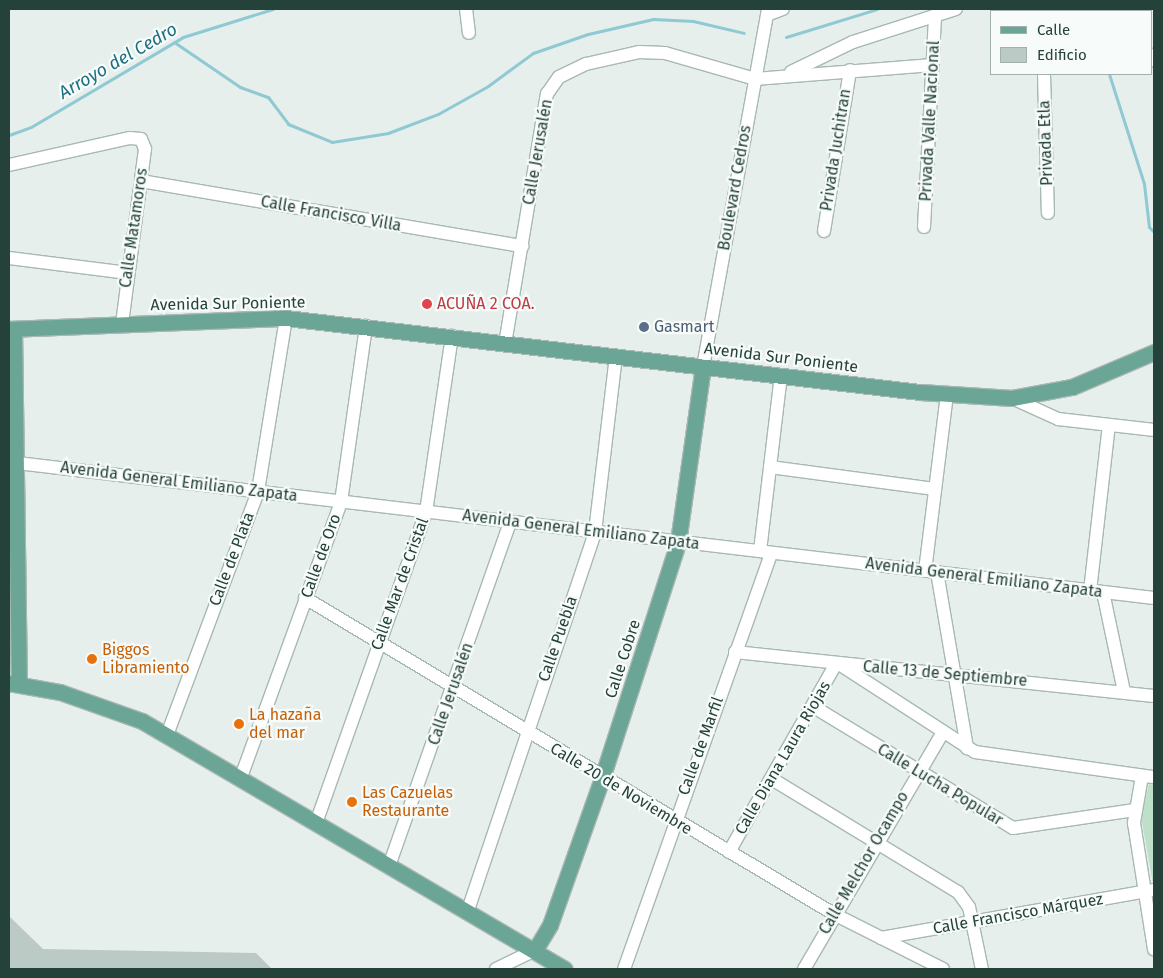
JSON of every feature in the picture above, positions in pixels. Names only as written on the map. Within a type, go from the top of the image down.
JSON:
[{"type":"main road","name":"Avenida Sur Poniente","points":[[11,329],[122,323],[286,318],[781,376],[947,394],[1012,398],[1072,387],[1154,352]]},
{"type":"main road","points":[[11,329],[14,684],[119,711],[166,735],[241,777],[467,914],[535,950],[565,969]]},
{"type":"main road","name":"Calle Cobre","points":[[535,950],[550,925],[602,778],[678,542],[703,367]]},
{"type":"street","points":[[466,9],[469,33]]},
{"type":"street","points":[[768,12],[783,9]]},
{"type":"street","points":[[783,76],[853,42],[956,9]]},
{"type":"street","name":"Boulevard Cedros","points":[[703,367],[768,12]]},
{"type":"street","name":"Privada Valle Nacional","points":[[924,227],[935,15]]},
{"type":"street","name":"Calle Jerusalén","points":[[505,344],[547,94],[559,77],[586,64],[639,52],[665,53],[756,79]]},
{"type":"street","points":[[756,79],[850,70],[932,65]]},
{"type":"street","name":"Privada Juchitran","points":[[824,231],[850,70]]},
{"type":"street","name":"Privada Etla","points":[[1044,75],[1048,213]]},
{"type":"street","name":"Calle Matamoros","points":[[9,165],[137,137],[145,149],[122,323]]},
{"type":"street","name":"Calle Francisco Villa","points":[[141,181],[522,246]]},
{"type":"street","points":[[9,258],[128,273]]},
{"type":"street","name":"Calle de Plata","points":[[166,735],[258,492],[286,318]]},
{"type":"street","name":"Calle de Oro","points":[[241,777],[341,502],[366,326]]},
{"type":"street","name":"Calle Mar de Cristal","points":[[316,823],[426,512],[452,336]]},
{"type":"street","name":"Calle Puebla","points":[[467,914],[526,732],[595,532],[616,356]]},
{"type":"street","name":"Calle de Marfil","points":[[624,969],[674,820],[735,652],[765,552],[770,467],[781,376]]},
{"type":"street","points":[[947,394],[935,489],[931,572],[956,674],[967,748]]},
{"type":"street","points":[[1012,398],[1045,416],[1154,430]]},
{"type":"street","points":[[1090,591],[1108,425]]},
{"type":"street","name":"Avenida General Emiliano Zapata","points":[[12,462],[1154,598]]},
{"type":"street","points":[[770,467],[935,489]]},
{"type":"street","name":"Calle Jerusalén","points":[[389,866],[454,688],[510,522]]},
{"type":"street","points":[[1103,592],[1124,692]]},
{"type":"street","name":"Calle 20 de Noviembre","points":[[305,598],[602,778],[834,914],[943,969]]},
{"type":"street","name":"Calle 13 de Septiembre","points":[[735,652],[1154,696]]},
{"type":"street","points":[[838,664],[942,734],[967,748],[1148,777],[1135,810],[1149,891],[1154,949]]},
{"type":"street","name":"Calle Diana Laura Riojas","points":[[729,852],[838,664]]},
{"type":"street","name":"Calle Lucha Popular","points":[[814,707],[918,772],[1013,828],[1135,810]]},
{"type":"street","name":"Calle Melchor Ocampo","points":[[804,969],[875,842],[942,734]]},
{"type":"street","points":[[772,779],[964,898],[973,923],[982,969]]},
{"type":"street","name":"Calle Francisco Márquez","points":[[881,938],[1149,891]]},
{"type":"street","points":[[496,969],[535,950]]},
{"type":"street","points":[[521,969],[535,950]]},
{"type":"green space","points":[[1149,784],[1154,785],[1153,884],[1141,817]]},
{"type":"building","points":[[9,916],[43,949],[256,953],[272,969],[9,969]]},
{"type":"waterway","name":"Arroyo del Cedro","points":[[9,135],[31,127],[183,37],[273,9]]},
{"type":"waterway","points":[[786,37],[877,9]]},
{"type":"waterway","points":[[174,42],[240,87],[268,97],[288,124],[332,142],[388,133],[438,114],[488,86],[533,53],[588,34],[653,19],[693,21],[744,33]]},
{"type":"waterway","points":[[1109,75],[1144,184],[1149,227],[1154,232]]},
{"type":"place","name":"ACUÑA 2 COA.","points":[[427,304]]},
{"type":"place","name":"Gasmart","points":[[644,327]]},
{"type":"place","name":"Biggos Libramiento","points":[[92,659]]},
{"type":"place","name":"La hazaña del mar","points":[[239,724]]},
{"type":"place","name":"Las Cazuelas Restaurante","points":[[352,802]]}]
